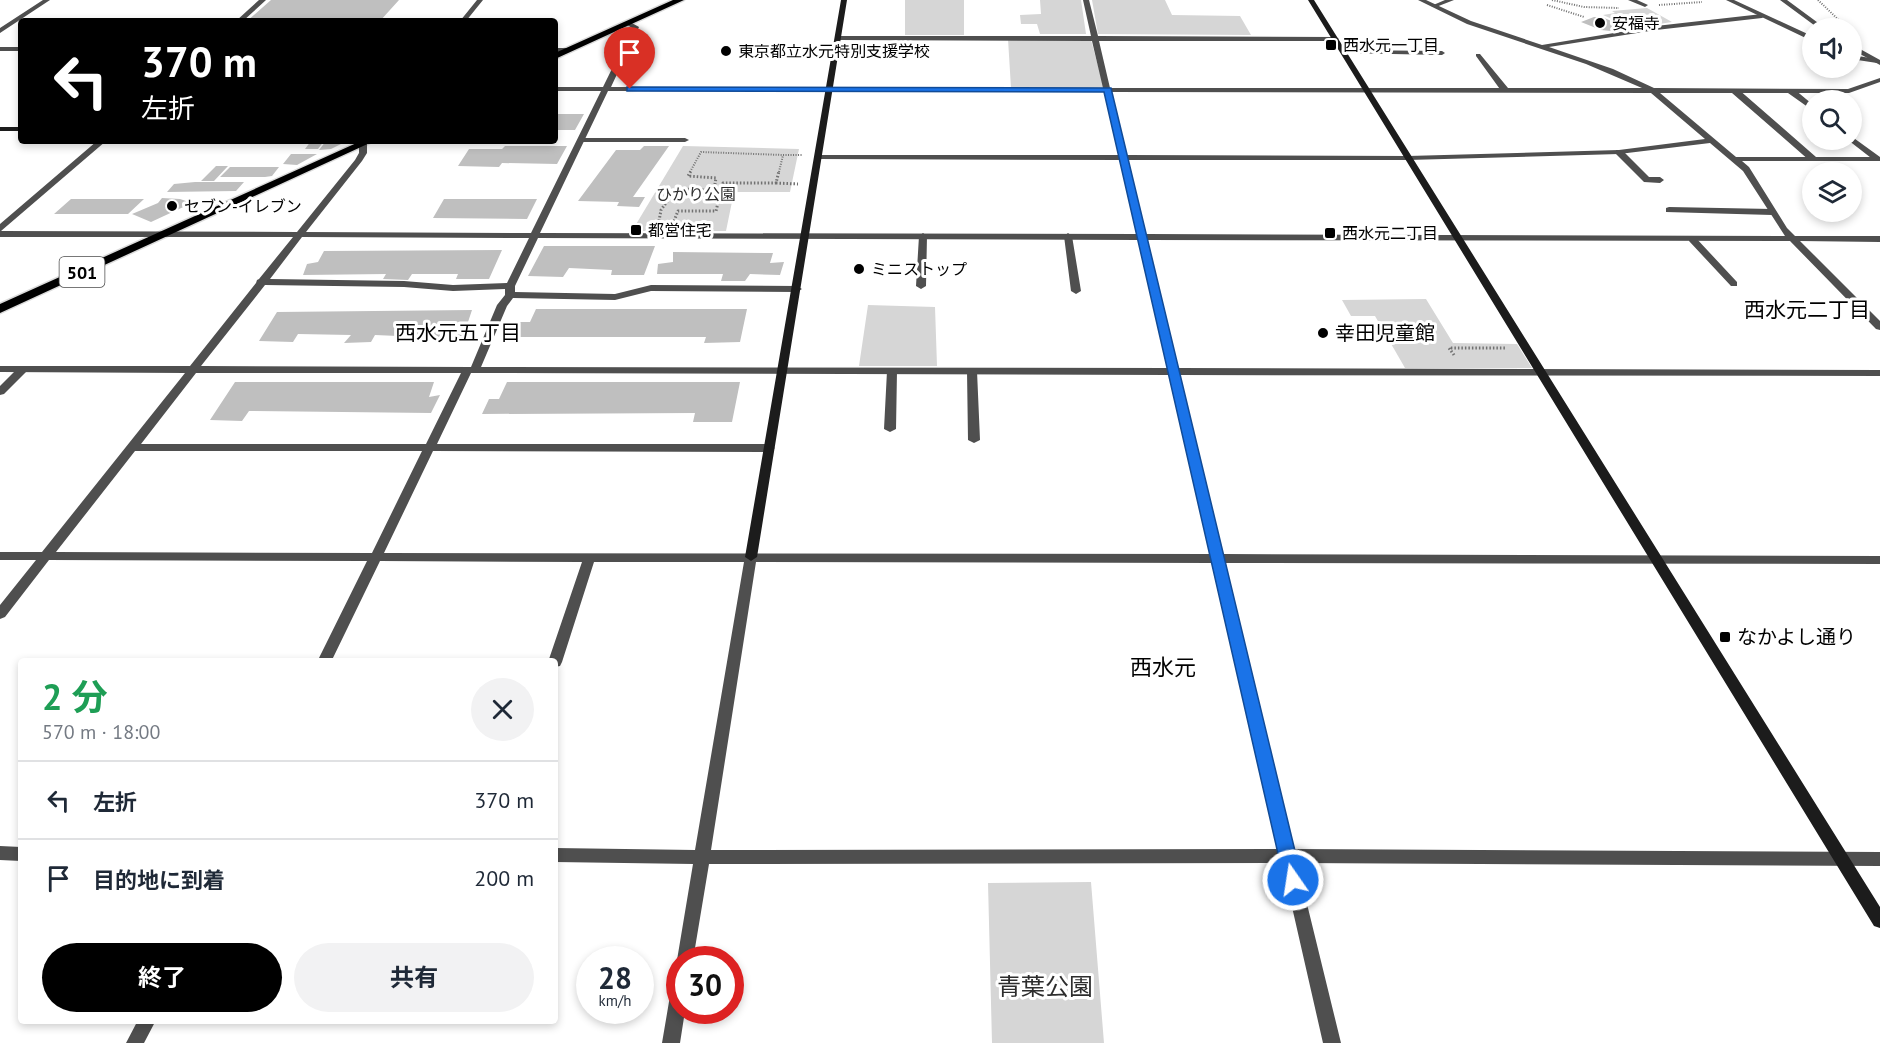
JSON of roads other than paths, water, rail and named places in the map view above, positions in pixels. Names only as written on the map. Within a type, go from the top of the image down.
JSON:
[{"type":"main road","points":[[558,55],[680,0]]},
{"type":"main road","name":"501","points":[[0,309],[362,144]]},
{"type":"street","points":[[20,18],[47,0]]},
{"type":"street","points":[[242,18],[263,0]]},
{"type":"street","points":[[465,18],[480,0]]},
{"type":"street","points":[[687,946],[844,0]]},
{"type":"street","points":[[1086,0],[1332,1043]]},
{"type":"street","points":[[1311,0],[1880,921]]},
{"type":"street","points":[[1421,0],[1475,25],[1540,46],[1629,79],[1653,91],[1746,169],[1791,239],[1879,324]]},
{"type":"street","points":[[1434,6],[1451,0]]},
{"type":"street","points":[[1631,0],[1645,5]]},
{"type":"street","points":[[1729,0],[1802,34]]},
{"type":"street","points":[[1783,0],[1808,18]]},
{"type":"street","points":[[1540,46],[1656,28],[1762,16]]},
{"type":"street","points":[[0,31],[18,19]]},
{"type":"street","points":[[326,658],[428,448],[472,369],[607,89],[636,27],[628,22]]},
{"type":"street","points":[[839,38],[1336,39]]},
{"type":"street","points":[[0,49],[18,49]]},
{"type":"street","points":[[558,50],[568,50]]},
{"type":"street","points":[[1345,52],[1442,53]]},
{"type":"street","points":[[1862,52],[1879,62]]},
{"type":"street","points":[[1478,56],[1505,90]]},
{"type":"street","points":[[1862,59],[1879,62]]},
{"type":"street","points":[[558,89],[1849,91],[1880,80]]},
{"type":"street","points":[[1735,91],[1813,159]]},
{"type":"street","points":[[1791,91],[1802,100]]},
{"type":"street","points":[[0,129],[18,129]]},
{"type":"street","points":[[582,140],[685,140]]},
{"type":"street","points":[[818,156],[1408,158],[1619,152],[1712,140]]},
{"type":"street","points":[[0,229],[99,144]]},
{"type":"street","points":[[0,614],[358,160],[365,144]]},
{"type":"street","points":[[1862,146],[1879,159]]},
{"type":"street","points":[[1619,152],[1647,180],[1660,180]]},
{"type":"street","points":[[1735,159],[1879,159]]},
{"type":"street","points":[[1669,210],[1772,212]]},
{"type":"street","points":[[0,234],[1880,239]]},
{"type":"street","points":[[921,286],[923,236]]},
{"type":"street","points":[[1068,236],[1076,291]]},
{"type":"street","points":[[1692,238],[1734,284]]},
{"type":"street","points":[[260,282],[404,284],[615,297],[651,288],[797,288]]},
{"type":"street","points":[[0,369],[1880,373]]},
{"type":"street","points":[[0,393],[23,369]]},
{"type":"street","points":[[890,429],[892,371]]},
{"type":"street","points":[[972,371],[974,440]]},
{"type":"street","points":[[131,447],[769,448]]},
{"type":"street","points":[[0,556],[1880,560]]},
{"type":"street","points":[[556,658],[589,558]]},
{"type":"street","points":[[0,854],[18,854]]},
{"type":"street","points":[[558,855],[1880,860]]},
{"type":"street","points":[[135,1043],[145,1024]]},
{"type":"street","points":[[671,1043],[674,1024]]},
{"type":"place","name":"安福寺","points":[[1600,23]]},
{"type":"place","name":"西水元一丁目","points":[[1331,45]]},
{"type":"place","name":"東京都立水元特別支援学校","points":[[726,51]]},
{"type":"place","name":"セブン-イレブン","points":[[172,206]]},
{"type":"place","name":"都営住宅","points":[[636,230]]},
{"type":"place","name":"西水元二丁目","points":[[1330,233]]},
{"type":"place","name":"ミニストップ","points":[[859,269]]},
{"type":"place","name":"幸田児童館","points":[[1323,333]]},
{"type":"place","name":"なかよし通り","points":[[1725,637]]},
{"type":"district","name":"西水元二丁目","points":[[1807,309]]},
{"type":"district","name":"西水元五丁目","points":[[458,332]]},
{"type":"district","name":"西水元","points":[[1163,667]]},
{"type":"park label","name":"ひかり公園","points":[[696,194]]},
{"type":"park label","name":"青葉公園","points":[[1045,986]]}]
